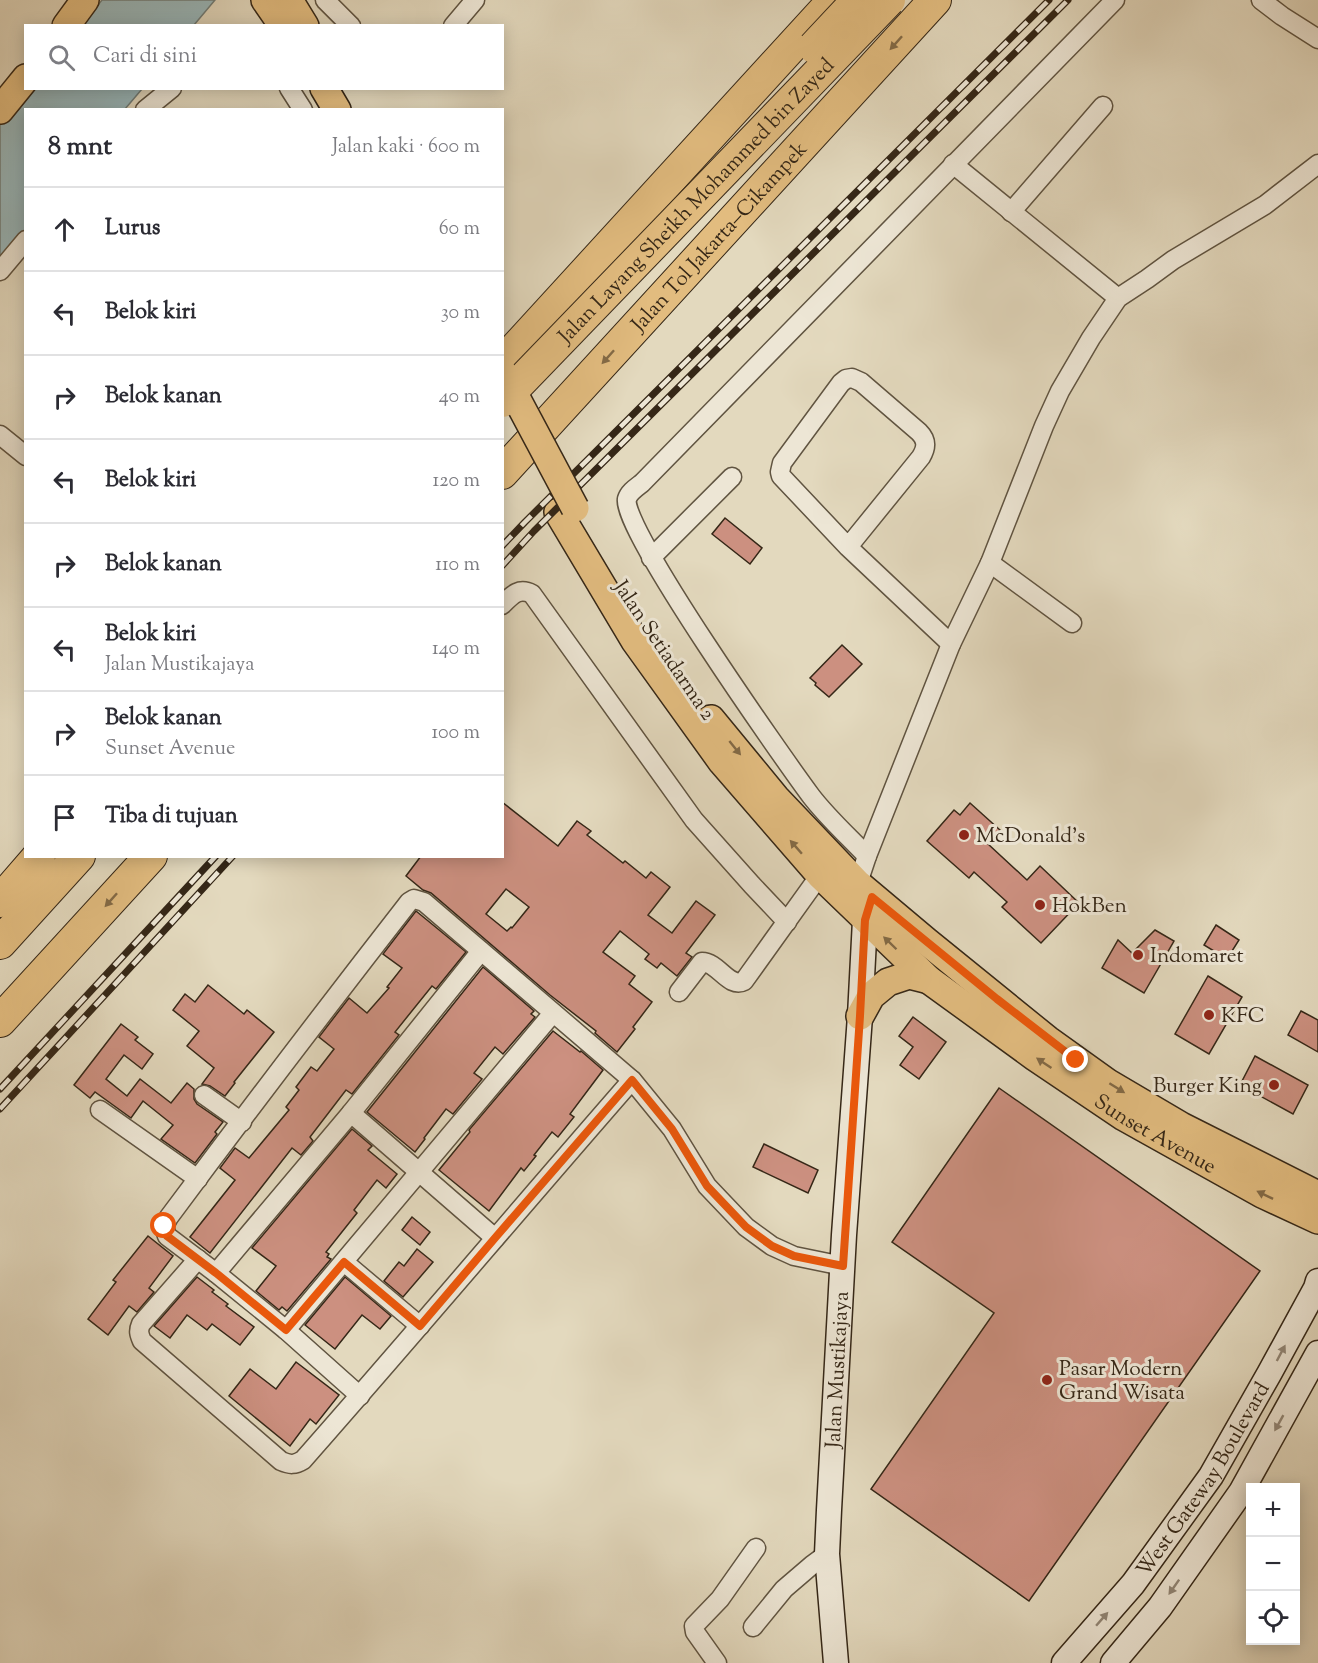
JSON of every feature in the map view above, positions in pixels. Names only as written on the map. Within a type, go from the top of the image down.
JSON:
[{"type":"highway","points":[[504,361],[834,0]]},
{"type":"highway","name":"Jalan Layang Sheikh Mohammed bin Zayed","points":[[504,375],[858,0]]},
{"type":"highway","name":"Jalan Layang Sheikh Mohammed bin Zayed","points":[[504,399],[889,0]]},
{"type":"highway","name":"Jalan Tol Jakarta–Cikampek","points":[[504,471],[935,0]]},
{"type":"highway","points":[[0,901],[37,858]]},
{"type":"highway","points":[[0,914],[50,858]]},
{"type":"highway","points":[[0,943],[77,858]]},
{"type":"highway","points":[[0,1021],[149,858]]},
{"type":"main road","points":[[67,24],[85,0]]},
{"type":"main road","points":[[276,10],[301,24]]},
{"type":"main road","points":[[0,110],[24,80]]},
{"type":"main road","points":[[325,90],[337,108]]},
{"type":"main road","points":[[345,90],[356,108]]},
{"type":"main road","name":"Jalan Setiadarma 2","points":[[504,375],[567,510],[635,641],[722,762],[820,875],[861,901]]},
{"type":"main road","name":"Jalan Setiadarma 2","points":[[504,409],[567,510],[701,706],[861,901]]},
{"type":"main road","name":"Sunset Avenue","points":[[861,901],[929,980],[1035,1057],[1124,1117],[1262,1194],[1318,1220]]},
{"type":"main road","name":"Sunset Avenue","points":[[861,901],[1108,1083],[1190,1131],[1318,1195]]},
{"type":"main road","name":"Jalan Mustikajaya","points":[[836,1663],[827,1554],[860,1016],[861,901]]},
{"type":"main road","points":[[860,1016],[871,996],[888,982],[909,975],[929,980]]},
{"type":"main road","name":"West Gateway Boulevard","points":[[1064,1663],[1132,1584],[1211,1476],[1317,1285]]},
{"type":"main road","name":"West Gateway Boulevard","points":[[1113,1663],[1160,1607],[1241,1492],[1318,1353]]},
{"type":"main road","points":[[1211,1476],[1241,1492]]},
{"type":"street","points":[[326,0],[349,24]]},
{"type":"street","points":[[455,24],[475,0]]},
{"type":"street","points":[[867,856],[813,798],[701,637],[651,558],[627,508],[626,500],[1115,0]]},
{"type":"street","points":[[1261,0],[1318,39]]},
{"type":"street","points":[[147,108],[170,90]]},
{"type":"street","points":[[290,90],[302,108]]},
{"type":"street","points":[[1011,212],[1103,106]]},
{"type":"street","points":[[953,164],[1118,298]]},
{"type":"street","points":[[861,901],[867,856],[951,644],[990,563],[1060,391],[1091,338],[1118,298],[1173,260],[1265,205],[1318,164]]},
{"type":"street","points":[[0,271],[24,242]]},
{"type":"street","points":[[848,547],[921,457],[926,442],[919,432],[861,382],[852,378],[840,384],[790,450],[782,463],[780,472],[783,480],[848,547],[951,644]]},
{"type":"street","points":[[0,435],[24,454]]},
{"type":"street","points":[[651,558],[732,477]]},
{"type":"street","points":[[990,563],[1072,623]]},
{"type":"street","points":[[504,602],[519,590],[526,590],[532,594],[694,820],[787,921]]},
{"type":"street","points":[[679,992],[702,962],[711,963],[735,982],[744,981],[820,875]]},
{"type":"street","points":[[360,1396],[286,1330],[167,1236],[164,1226],[297,1045],[409,902],[414,899],[424,902],[632,1080],[672,1129],[707,1186],[746,1227],[772,1246],[794,1256],[843,1266]]},
{"type":"street","points":[[216,1273],[351,1113],[481,951]]},
{"type":"street","points":[[286,1330],[553,1013]]},
{"type":"street","points":[[198,1259],[141,1324],[138,1330],[139,1335],[142,1341],[281,1461],[297,1464],[360,1396],[632,1080]]},
{"type":"street","points":[[204,1095],[242,1122]]},
{"type":"street","points":[[100,1110],[198,1179]]},
{"type":"street","points":[[351,1113],[495,1238]]},
{"type":"street","points":[[344,1262],[420,1326]]},
{"type":"street","points":[[717,1663],[695,1632],[694,1626],[720,1599],[756,1548]]},
{"type":"street","points":[[753,1627],[784,1589],[827,1554]]},
{"type":"water","points":[[102,0],[215,0],[195,24],[83,24]]},
{"type":"water","points":[[29,90],[141,90],[126,108],[24,108],[24,232],[0,262],[0,125]]},
{"type":"building","points":[[725,518],[762,548],[750,564],[712,534]]},
{"type":"building","points":[[842,645],[862,664],[829,697],[810,678]]},
{"type":"building","points":[[970,803],[1000,830],[988,844],[1027,880],[1040,866],[1079,903],[1041,943],[1002,907],[1007,902],[974,872],[969,878],[927,841],[954,810],[960,815]]},
{"type":"building","points":[[504,804],[558,846],[577,821],[591,831],[587,835],[623,863],[625,861],[646,878],[651,872],[670,887],[648,915],[672,933],[696,901],[715,915],[686,953],[692,957],[677,976],[661,963],[657,968],[645,959],[649,954],[620,931],[603,952],[635,976],[629,984],[652,1002],[617,1052],[595,1033],[596,1031],[550,995],[431,893],[423,890],[406,876],[420,858],[504,858]],"holes":[[[506,889],[529,907],[507,931],[486,914]]]},
{"type":"building","points":[[416,911],[466,952],[436,989],[432,986],[395,1032],[399,1035],[352,1094],[346,1090],[310,1137],[313,1141],[301,1155],[292,1148],[210,1253],[190,1237],[235,1180],[220,1168],[235,1148],[249,1158],[289,1110],[286,1107],[299,1090],[296,1087],[311,1067],[317,1071],[334,1049],[319,1037],[349,998],[367,1013],[389,988],[387,987],[402,968],[383,954]]},
{"type":"building","points":[[1216,925],[1239,940],[1227,959],[1204,945]]},
{"type":"building","name":"Indomaret","points":[[1155,930],[1174,941],[1144,993],[1102,968],[1118,940],[1132,953]]},
{"type":"building","points":[[483,967],[534,1011],[531,1014],[535,1017],[503,1054],[495,1047],[474,1073],[482,1079],[453,1114],[446,1109],[415,1152],[367,1112]]},
{"type":"building","name":"KFC","points":[[1208,976],[1242,997],[1209,1054],[1175,1034]]},
{"type":"building","points":[[208,985],[244,1014],[247,1010],[274,1032],[225,1096],[210,1086],[202,1084],[214,1068],[187,1046],[199,1031],[173,1010],[185,994],[195,1002]]},
{"type":"building","points":[[1301,1011],[1318,1020],[1318,1052],[1288,1035]]},
{"type":"building","points":[[913,1017],[946,1042],[919,1079],[900,1065],[913,1047],[899,1036]]},
{"type":"building","points":[[121,1024],[138,1037],[135,1040],[153,1054],[142,1069],[124,1055],[106,1079],[127,1096],[140,1079],[171,1103],[187,1083],[194,1089],[194,1099],[197,1104],[223,1122],[215,1132],[217,1134],[195,1163],[161,1139],[173,1125],[143,1101],[131,1118],[95,1092],[90,1098],[74,1085]]},
{"type":"building","points":[[553,1031],[603,1070],[570,1114],[574,1117],[558,1137],[552,1132],[534,1155],[536,1156],[524,1171],[521,1168],[489,1211],[439,1170],[470,1132],[469,1130]]},
{"type":"building","name":"Burger King","points":[[1255,1056],[1308,1085],[1293,1114],[1240,1085]]},
{"type":"building","points":[[999,1088],[1260,1271],[1029,1601],[871,1489],[994,1313],[892,1242]]},
{"type":"building","points":[[352,1129],[372,1146],[368,1150],[397,1174],[386,1188],[377,1180],[354,1210],[357,1213],[326,1252],[329,1254],[327,1257],[331,1259],[287,1311],[282,1307],[279,1310],[256,1291],[276,1266],[252,1248]]},
{"type":"building","points":[[764,1144],[818,1170],[808,1193],[753,1167]]},
{"type":"building","points":[[412,1217],[430,1232],[420,1245],[402,1230]]},
{"type":"building","points":[[148,1236],[173,1256],[149,1288],[154,1292],[137,1312],[129,1306],[108,1335],[88,1319],[116,1282],[113,1280]]},
{"type":"building","points":[[417,1249],[433,1262],[403,1297],[384,1281],[399,1262],[404,1266]]},
{"type":"building","points":[[197,1277],[228,1304],[226,1306],[254,1327],[240,1345],[212,1324],[207,1330],[187,1315],[170,1338],[154,1326]]},
{"type":"building","points":[[345,1277],[391,1316],[380,1329],[362,1315],[335,1349],[305,1325]]},
{"type":"building","points":[[296,1362],[339,1395],[316,1424],[310,1419],[290,1446],[229,1396],[250,1369],[276,1389]]},
{"type":"railway","points":[[504,544],[1049,0]]},
{"type":"railway","points":[[504,564],[534,531],[1068,0]]},
{"type":"railway","points":[[0,1089],[214,858]]},
{"type":"railway","points":[[0,1109],[231,858]]},
{"type":"place","name":"McDonald's","points":[[964,835]]},
{"type":"place","name":"HokBen","points":[[1040,905]]},
{"type":"place","name":"Indomaret","points":[[1138,955]]},
{"type":"place","name":"KFC","points":[[1209,1015]]},
{"type":"place","name":"Burger King","points":[[1274,1085]]},
{"type":"place","name":"Pasar Modern Grand Wisata","points":[[1047,1380]]},
{"type":"route","points":[[164,1226],[167,1236],[286,1330],[344,1262],[420,1326],[632,1080],[672,1129],[707,1186],[746,1227],[772,1246],[794,1256],[843,1266],[865,920],[872,897],[1048,1040],[1076,1060]]}]
